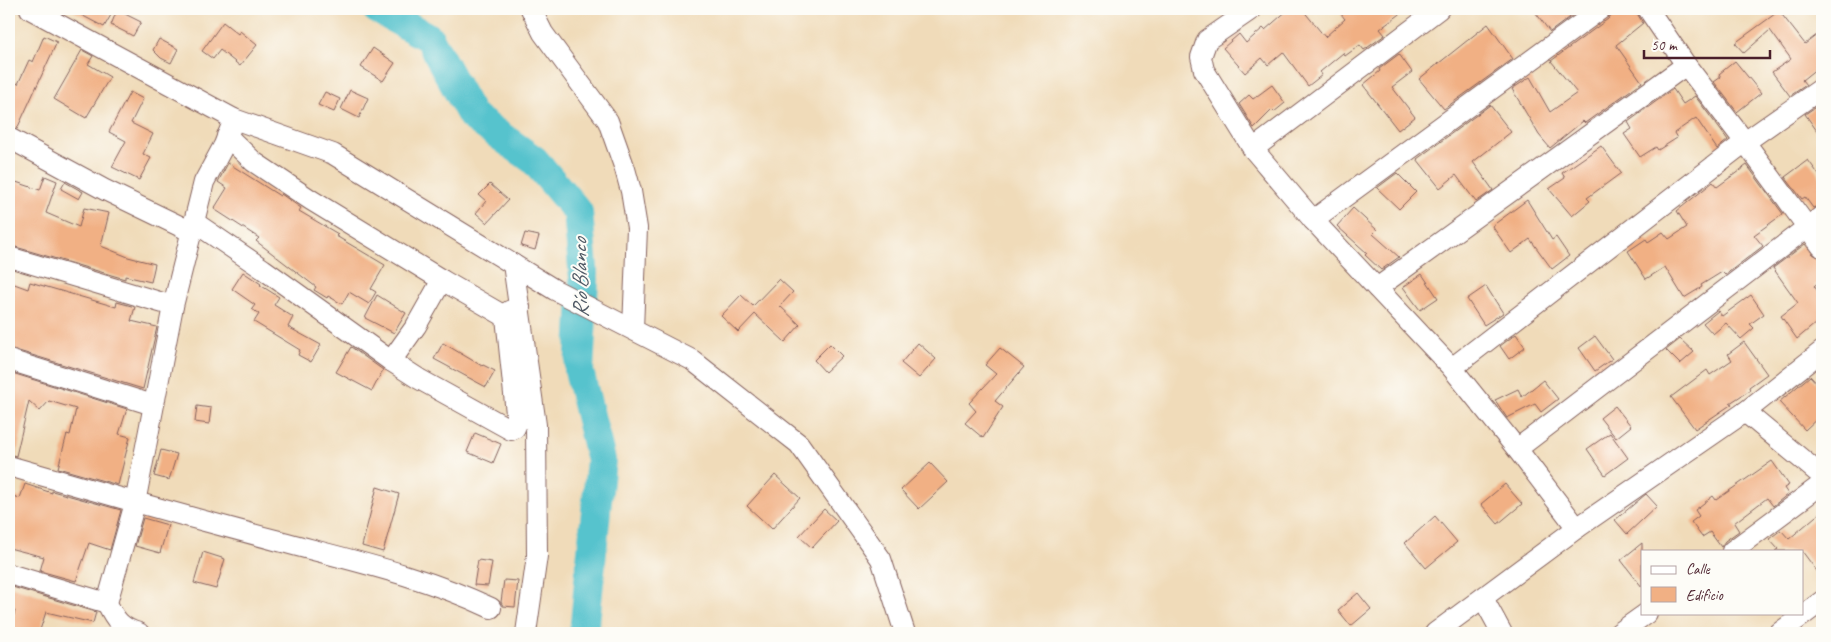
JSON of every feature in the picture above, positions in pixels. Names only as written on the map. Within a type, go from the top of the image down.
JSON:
[{"type":"street","points":[[30,9],[231,127],[333,154],[555,290],[692,360],[799,444],[881,559],[905,633]]},
{"type":"street","points":[[531,9],[543,33],[608,121],[625,169],[631,191],[636,228],[625,325]]},
{"type":"street","points":[[1252,9],[1208,40],[1201,57],[1204,70],[1253,149],[1313,220],[1452,368],[1517,449],[1576,528]]},
{"type":"street","points":[[1253,149],[1439,9]]},
{"type":"street","points":[[1313,220],[1601,9]]},
{"type":"street","points":[[1648,9],[1686,65],[1745,142],[1815,222],[1822,247]]},
{"type":"street","points":[[1377,288],[1686,65]]},
{"type":"street","points":[[1452,368],[1745,142],[1822,88]]},
{"type":"street","points":[[140,633],[128,630],[115,619],[108,603],[135,503],[173,306],[204,182],[231,127]]},
{"type":"street","points":[[231,127],[254,162],[311,200],[442,280],[513,312]]},
{"type":"street","points":[[9,138],[105,190],[193,227],[270,274],[419,379],[511,430],[515,428],[517,422],[513,312],[514,264]]},
{"type":"street","points":[[1517,449],[1815,222]]},
{"type":"street","points":[[9,257],[173,306]]},
{"type":"street","points":[[391,361],[416,326],[442,280]]},
{"type":"street","points":[[513,312],[536,426],[537,556],[526,633]]},
{"type":"street","points":[[1435,633],[1576,528],[1745,412],[1822,351]]},
{"type":"street","points":[[9,360],[154,405]]},
{"type":"street","points":[[1745,412],[1822,476]]},
{"type":"street","points":[[9,466],[135,503],[395,572],[461,594],[491,608]]},
{"type":"street","points":[[1733,550],[1822,484]]},
{"type":"street","points":[[9,574],[108,603]]},
{"type":"street","points":[[1483,598],[1502,633]]},
{"type":"street","points":[[1779,633],[1822,601]]},
{"type":"street","points":[[1619,633],[1646,614]]},
{"type":"building","points":[[70,9],[98,9],[111,15],[104,27]]},
{"type":"building","points":[[1289,9],[1302,9],[1325,37],[1345,19],[1337,9],[1407,9],[1380,29],[1385,35],[1364,50],[1360,45],[1345,56],[1343,53],[1320,72],[1322,75],[1308,86],[1283,52],[1268,65],[1262,58],[1245,73],[1223,48],[1239,34],[1246,43],[1263,28],[1265,30]]},
{"type":"building","points":[[1533,9],[1581,9],[1550,32]]},
{"type":"building","points":[[1613,9],[1636,9],[1643,23],[1616,45],[1642,82],[1585,123],[1583,121],[1550,148],[1539,135],[1512,89],[1530,77],[1550,112],[1577,93],[1551,61],[1608,19]]},
{"type":"building","points":[[117,10],[141,22],[133,36],[111,25]]},
{"type":"building","points":[[1779,11],[1805,44],[1822,31],[1822,64],[1802,80],[1806,85],[1790,96],[1772,72],[1791,59],[1770,30],[1744,53],[1735,43]]},
{"type":"building","points":[[223,22],[238,34],[240,31],[257,45],[240,66],[220,50],[213,59],[202,51]]},
{"type":"building","points":[[1488,24],[1513,59],[1444,109],[1419,79]]},
{"type":"building","points":[[44,36],[57,42],[17,129],[9,126],[9,78],[18,84],[29,60],[33,62]]},
{"type":"building","points":[[159,39],[178,49],[171,63],[161,58],[153,50]]},
{"type":"building","points":[[373,48],[395,63],[383,81],[361,67]]},
{"type":"building","points":[[82,50],[93,56],[88,64],[110,77],[86,118],[54,99]]},
{"type":"building","points":[[1399,54],[1412,72],[1392,87],[1415,117],[1398,130],[1363,85],[1380,71],[1379,69]]},
{"type":"building","points":[[1735,61],[1761,93],[1737,112],[1714,82],[1721,77],[1719,74]]},
{"type":"building","points":[[1272,85],[1285,103],[1274,112],[1272,110],[1254,128],[1239,104],[1249,95],[1253,99]]},
{"type":"building","points":[[1673,89],[1683,104],[1695,96],[1728,140],[1717,149],[1696,118],[1674,133],[1677,138],[1658,150],[1656,147],[1640,157],[1624,134],[1632,129],[1628,122]]},
{"type":"building","points":[[350,90],[368,98],[359,118],[341,109]]},
{"type":"building","points":[[130,92],[143,99],[131,123],[153,134],[143,154],[151,158],[139,180],[112,167],[126,141],[109,132]]},
{"type":"building","points":[[325,92],[340,99],[334,112],[318,105]]},
{"type":"building","points":[[1820,104],[1822,106],[1822,138],[1805,114]]},
{"type":"building","points":[[1490,105],[1511,132],[1473,162],[1493,190],[1476,202],[1456,175],[1440,188],[1417,159]]},
{"type":"building","points":[[1601,146],[1621,173],[1587,198],[1590,201],[1572,216],[1549,189],[1565,178],[1562,173]]},
{"type":"building","points":[[1808,160],[1822,179],[1822,204],[1813,208],[1805,197],[1802,199],[1785,177]]},
{"type":"building","points":[[228,163],[280,196],[281,194],[301,208],[299,211],[385,265],[371,289],[376,292],[369,304],[349,292],[342,304],[328,296],[327,298],[314,290],[316,287],[256,241],[259,238],[214,209],[227,188],[218,182]]},
{"type":"building","points":[[1747,165],[1783,214],[1754,235],[1763,246],[1725,275],[1722,272],[1684,298],[1665,267],[1646,279],[1628,251],[1646,239],[1648,242],[1663,232],[1669,239],[1687,227],[1677,211],[1713,182],[1717,187]]},
{"type":"building","points":[[1397,173],[1416,192],[1399,209],[1377,188]]},
{"type":"building","points":[[45,176],[57,181],[46,213],[79,227],[84,208],[109,213],[101,246],[128,257],[155,264],[151,282],[125,276],[125,279],[9,245],[9,203],[16,182],[40,190]]},
{"type":"building","points":[[65,182],[83,192],[79,199],[61,189]]},
{"type":"building","points":[[490,184],[508,200],[487,223],[476,213],[486,201],[479,195]]},
{"type":"building","points":[[1527,200],[1552,240],[1556,237],[1569,256],[1552,269],[1530,239],[1511,253],[1492,226]]},
{"type":"building","points":[[1353,208],[1377,230],[1373,234],[1399,257],[1381,270],[1365,255],[1367,253],[1337,226]]},
{"type":"building","points":[[525,233],[539,236],[535,250],[521,246]]},
{"type":"building","points":[[1805,244],[1813,254],[1822,259],[1822,279],[1814,286],[1822,297],[1822,318],[1797,339],[1781,316],[1798,303],[1773,268]]},
{"type":"building","points":[[243,272],[279,297],[274,305],[293,317],[288,327],[321,345],[311,362],[298,355],[300,350],[254,322],[259,314],[252,309],[255,305],[232,289]]},
{"type":"building","points":[[1422,274],[1438,298],[1420,310],[1403,287]]},
{"type":"building","points":[[779,279],[793,292],[780,306],[800,325],[785,342],[755,314],[738,332],[721,316],[741,295],[753,306]]},
{"type":"building","points":[[9,282],[28,289],[30,282],[116,307],[117,302],[135,307],[131,321],[157,327],[143,389],[9,348],[9,315],[14,297],[9,296]]},
{"type":"building","points":[[1486,286],[1503,313],[1484,325],[1467,299]]},
{"type":"building","points":[[377,295],[406,313],[394,333],[365,318]]},
{"type":"building","points":[[1751,295],[1764,314],[1750,324],[1754,328],[1741,339],[1726,323],[1713,334],[1703,323],[1718,311],[1722,316]]},
{"type":"building","points":[[1516,334],[1525,347],[1509,359],[1500,346]]},
{"type":"building","points":[[1595,336],[1612,359],[1595,371],[1579,348]]},
{"type":"building","points":[[1680,339],[1694,352],[1680,364],[1666,350]]},
{"type":"building","points":[[1744,342],[1767,374],[1749,387],[1750,390],[1730,403],[1732,404],[1695,429],[1671,397],[1707,370],[1710,375],[1732,360],[1728,354]]},
{"type":"building","points":[[443,343],[482,366],[495,371],[486,387],[434,359]]},
{"type":"building","points":[[918,343],[936,359],[919,378],[901,363]]},
{"type":"building","points":[[830,344],[842,356],[825,372],[814,360]]},
{"type":"building","points":[[351,347],[383,370],[372,391],[336,372]]},
{"type":"building","points":[[1000,348],[1024,367],[995,401],[1003,407],[983,438],[965,423],[976,411],[969,403],[996,374],[985,365]]},
{"type":"building","points":[[9,372],[127,409],[119,434],[130,437],[118,485],[58,468],[67,434],[70,435],[76,409],[49,401],[40,411],[29,401],[16,456],[9,454],[9,423],[13,409],[9,407]]},
{"type":"building","points":[[1810,376],[1822,389],[1822,414],[1805,430],[1779,402]]},
{"type":"building","points":[[1543,380],[1558,399],[1541,412],[1535,404],[1507,418],[1495,400],[1518,389],[1522,397]]},
{"type":"building","points":[[197,406],[211,408],[209,424],[195,422]]},
{"type":"building","points":[[1615,406],[1631,426],[1616,438],[1600,418]]},
{"type":"building","points":[[475,433],[501,444],[493,463],[467,452]]},
{"type":"building","points":[[1610,433],[1628,458],[1605,475],[1587,449]]},
{"type":"building","points":[[161,450],[177,454],[169,480],[154,476]]},
{"type":"building","points":[[1772,461],[1789,485],[1784,488],[1788,494],[1773,506],[1767,498],[1734,523],[1739,531],[1725,541],[1721,547],[1710,532],[1702,537],[1691,522],[1699,516],[1695,510],[1713,496],[1716,500]]},
{"type":"building","points":[[930,463],[948,482],[919,509],[901,490]]},
{"type":"building","points":[[775,475],[800,498],[772,529],[747,506]]},
{"type":"building","points":[[25,484],[52,493],[52,491],[121,510],[110,550],[89,543],[76,581],[40,571],[44,557],[9,548],[9,495],[20,498]]},
{"type":"building","points":[[1505,484],[1522,504],[1498,524],[1481,504]]},
{"type":"building","points":[[377,487],[399,494],[383,552],[362,546]]},
{"type":"building","points":[[1646,494],[1657,506],[1627,534],[1615,520]]},
{"type":"building","points":[[824,509],[837,521],[812,548],[799,536]]},
{"type":"building","points":[[1822,511],[1822,578],[1804,554],[1804,550],[1776,550],[1778,549],[1769,539],[1781,530],[1789,539]]},
{"type":"building","points":[[1435,516],[1457,542],[1426,568],[1405,543]]},
{"type":"building","points":[[143,518],[168,525],[160,553],[135,546]]},
{"type":"building","points":[[1642,543],[1641,586],[1621,560]]},
{"type":"building","points":[[203,552],[225,559],[216,589],[194,583]]},
{"type":"building","points":[[478,560],[492,562],[488,586],[474,585]]},
{"type":"building","points":[[504,580],[518,581],[515,607],[503,606],[501,602]]},
{"type":"building","points":[[9,586],[96,612],[93,623],[46,612],[39,633],[9,633],[15,611],[9,609]]},
{"type":"building","points":[[1358,593],[1371,609],[1351,626],[1338,610]]},
{"type":"waterway","name":"Río Blanco","points":[[377,9],[429,38],[472,116],[534,160],[578,212],[584,279],[579,371],[601,460],[584,633]]}]
